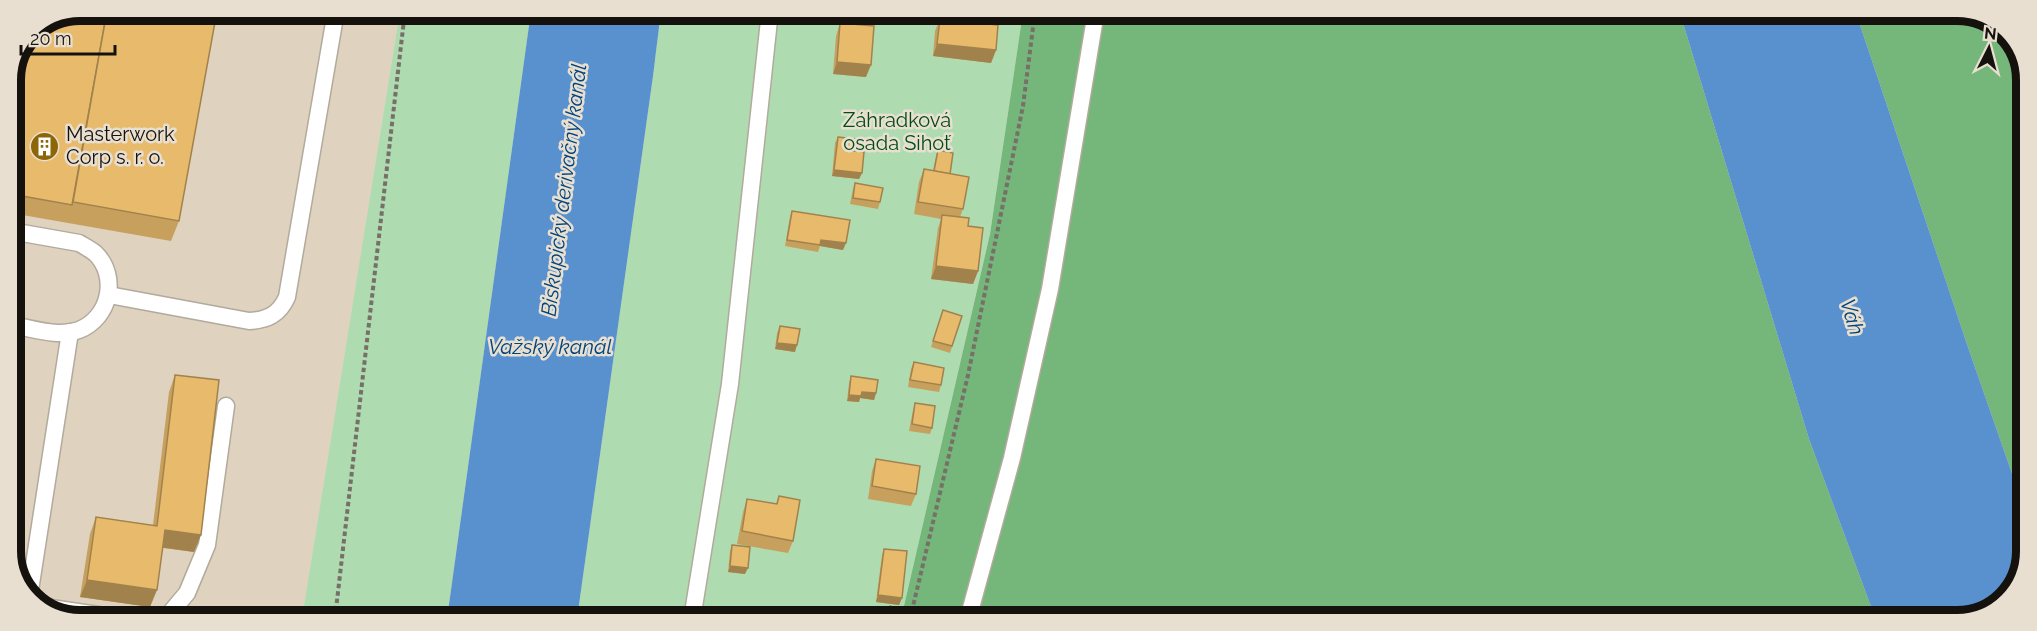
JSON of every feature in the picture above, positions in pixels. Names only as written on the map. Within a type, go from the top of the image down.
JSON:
[{"type":"lane","points":[[108,295],[249,321],[266,319],[279,311],[287,297],[334,21]]},
{"type":"lane","points":[[693,610],[730,384],[769,21]]},
{"type":"lane","points":[[970,610],[1012,458],[1050,289],[1095,21]]},
{"type":"lane","points":[[21,233],[79,243],[88,249],[101,260],[107,274],[108,295],[103,309],[95,320],[80,330],[52,332],[21,327]]},
{"type":"lane","points":[[31,584],[70,332]]},
{"type":"lane","points":[[173,610],[187,593],[207,544],[226,406]]},
{"type":"path","points":[[336,610],[404,21]]},
{"type":"path","points":[[912,610],[970,363],[1023,106],[1034,21]]},
{"type":"shaded area","points":[[398,21],[303,610],[72,609],[47,600],[36,590],[25,574],[21,555],[22,69],[69,22]]},
{"type":"green space","points":[[398,21],[530,21],[448,610],[303,610]]},
{"type":"green space","name":"Záhradková osada Sihoť","points":[[660,21],[1022,21],[990,234],[903,610],[578,610]]},
{"type":"green space","points":[[1022,21],[1682,21],[1809,439],[1872,610],[903,610],[990,234]]},
{"type":"green space","points":[[1859,21],[1972,23],[1993,33],[2012,57],[2016,76],[2016,485]]},
{"type":"water","name":"Važský kanál","points":[[530,21],[660,21],[578,610],[448,610]]},
{"type":"water","name":"Váh","points":[[1682,21],[1859,21],[2016,485],[2016,551],[2012,574],[2006,584],[1993,598],[1969,609],[1872,610],[1809,439]]},
{"type":"building","name":"Masterwork Corp s. r. o.","points":[[80,21],[105,21],[72,205],[21,196],[22,68],[25,57],[38,38],[57,25]]},
{"type":"building","points":[[105,21],[215,21],[179,221],[73,202]]},
{"type":"building","points":[[940,21],[998,25],[996,50],[937,44]]},
{"type":"building","points":[[840,23],[874,26],[871,65],[837,62]]},
{"type":"building","points":[[838,137],[855,139],[854,151],[864,152],[862,173],[834,170]]},
{"type":"building","points":[[938,150],[953,153],[950,174],[934,171]]},
{"type":"building","points":[[924,169],[969,177],[963,209],[918,202]]},
{"type":"building","points":[[855,183],[883,188],[880,202],[853,198]]},
{"type":"building","points":[[792,211],[850,220],[846,243],[821,240],[820,245],[787,240]]},
{"type":"building","points":[[942,215],[969,218],[968,226],[983,228],[978,271],[936,266]]},
{"type":"building","points":[[943,310],[962,316],[952,346],[933,341]]},
{"type":"building","points":[[780,326],[800,329],[797,345],[777,343]]},
{"type":"building","points":[[914,362],[944,368],[941,385],[910,380]]},
{"type":"building","points":[[175,375],[219,380],[201,535],[165,530],[157,590],[87,580],[96,517],[157,526]]},
{"type":"building","points":[[851,376],[878,380],[876,393],[862,392],[861,396],[849,395]]},
{"type":"building","points":[[915,403],[935,406],[932,428],[912,424]]},
{"type":"building","points":[[876,459],[920,466],[916,494],[872,486]]},
{"type":"building","points":[[779,496],[800,500],[793,541],[742,531],[747,499],[777,504]]},
{"type":"building","points":[[732,545],[750,547],[748,568],[730,566]]},
{"type":"building","points":[[884,549],[907,551],[902,598],[878,595]]},
{"type":"building","points":[[890,606],[902,610],[889,610]]},
{"type":"place","name":"Masterwork Corp s. r. o.","points":[[45,146]]},
{"type":"water label","name":"Biskupický derivačný kanál","points":[[564,190]]}]
